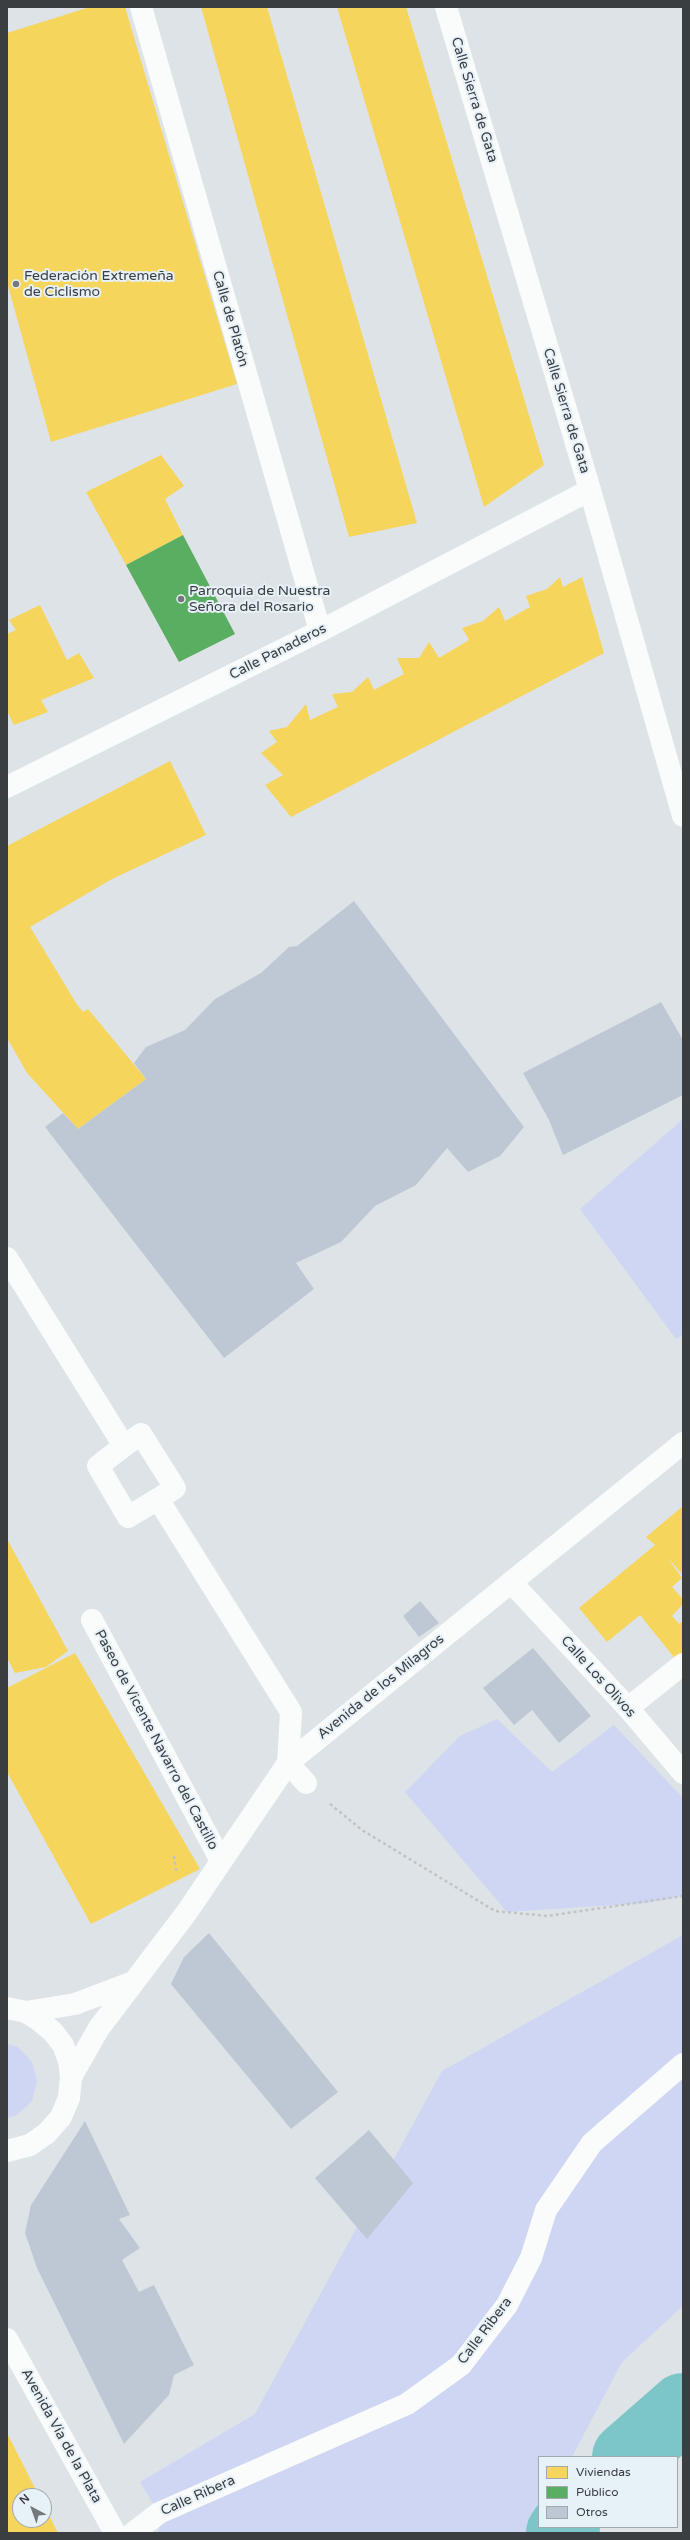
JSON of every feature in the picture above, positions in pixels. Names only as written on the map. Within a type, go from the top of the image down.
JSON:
[{"type":"street","name":"Calle de Platón","points":[[141,7],[320,631]]},
{"type":"street","name":"Calle Sierra de Gata","points":[[446,7],[590,490],[683,816]]},
{"type":"street","name":"Calle Panaderos","points":[[7,787],[320,631],[590,490]]},
{"type":"street","points":[[7,1258],[124,1446]]},
{"type":"street","points":[[141,1434],[175,1488],[158,1499],[128,1516],[98,1466],[141,1434]]},
{"type":"street","name":"Avenida de los Milagros","points":[[71,2077],[99,2028],[187,1912],[220,1859],[288,1763],[683,1443]]},
{"type":"street","points":[[158,1499],[291,1712],[288,1763],[306,1783]]},
{"type":"street","name":"Calle Los Olivos","points":[[511,1582],[628,1708],[683,1773]]},
{"type":"street","name":"Paseo de Vicente Navarro del Castillo","points":[[92,1620],[220,1859]]},
{"type":"street","points":[[628,1708],[683,1664]]},
{"type":"street","points":[[16,2010],[75,2004],[133,1982]]},
{"type":"street","points":[[7,2151],[30,2145],[47,2133],[64,2111],[69,2098],[71,2077],[63,2045],[40,2021],[16,2010]]},
{"type":"street","name":"Calle Ribera","points":[[134,2533],[159,2513],[407,2404],[461,2365],[507,2305],[531,2258],[546,2210],[592,2143],[683,2064]]},
{"type":"street","name":"Avenida Vía de la Plata","points":[[7,2338],[115,2533]]},
{"type":"path","points":[[306,1783],[362,1830],[495,1911],[547,1916],[683,1896]]},
{"type":"shaded area","points":[[683,1119],[683,1335],[676,1339],[580,1209]]},
{"type":"shaded area","points":[[497,1719],[552,1772],[614,1725],[683,1798],[683,1896],[646,1903],[507,1912],[405,1792],[460,1736]]},
{"type":"shaded area","points":[[683,1935],[683,2306],[622,2362],[573,2456],[538,2456],[538,2521],[532,2533],[158,2533],[161,2521],[159,2513],[140,2482],[255,2414],[442,2071]]},
{"type":"shaded area","points":[[7,2044],[18,2047],[32,2062],[37,2081],[32,2101],[17,2115],[7,2118]]},
{"type":"building: Viviendas","points":[[90,7],[125,7],[237,384],[51,442],[7,282],[7,33]]},
{"type":"building: Viviendas","points":[[201,7],[267,7],[417,523],[349,537]]},
{"type":"building: Viviendas","points":[[337,7],[406,7],[544,465],[484,507]]},
{"type":"building: Viviendas","points":[[161,455],[184,486],[165,499],[183,535],[126,565],[86,492]]},
{"type":"building: Viviendas","points":[[560,577],[563,587],[582,577],[604,653],[291,817],[265,785],[283,775],[261,753],[277,742],[269,731],[287,727],[306,704],[310,720],[338,707],[332,694],[352,692],[368,677],[374,690],[404,674],[397,658],[419,658],[429,642],[439,658],[469,640],[462,628],[483,621],[499,607],[505,621],[530,607],[526,596],[547,589]]},
{"type":"building: Viviendas","points":[[40,605],[67,660],[79,653],[94,678],[41,700],[48,712],[14,725],[7,711],[7,634],[16,630],[9,620]]},
{"type":"building: Viviendas","points":[[170,761],[206,835],[112,879],[30,927],[76,1003],[83,1012],[88,1009],[146,1079],[78,1129],[27,1073],[7,1038],[7,846]]},
{"type":"building: Viviendas","points":[[683,1506],[683,1575],[667,1557],[682,1578],[672,1587],[683,1599],[683,1604],[672,1616],[679,1624],[683,1621],[683,1664],[681,1666],[640,1615],[607,1642],[579,1608],[655,1545],[646,1537]]},
{"type":"building: Viviendas","points":[[7,1539],[68,1651],[46,1667],[15,1673],[7,1658]]},
{"type":"building: Viviendas","points":[[75,1653],[200,1869],[91,1924],[7,1772],[7,1688]]},
{"type":"building: Viviendas","points":[[7,2433],[35,2488],[12,2488],[12,2528],[52,2528],[52,2521],[58,2533],[7,2533]]},
{"type":"building: Público","name":"Parroquia de Nuestra Señora del Rosario","points":[[183,535],[235,634],[179,662],[126,565]]},
{"type":"building: Otros","points":[[354,901],[524,1127],[500,1156],[468,1172],[447,1148],[416,1185],[375,1206],[341,1242],[296,1263],[314,1289],[224,1358],[45,1127],[63,1113],[78,1129],[146,1079],[134,1063],[146,1047],[185,1030],[215,999],[261,973],[289,947],[297,946]]},
{"type":"building: Otros","points":[[661,1002],[683,1040],[683,1095],[563,1155],[549,1120],[523,1073]]},
{"type":"building: Otros","points":[[420,1601],[439,1623],[419,1637],[403,1616]]},
{"type":"building: Otros","points":[[533,1648],[591,1716],[559,1743],[532,1710],[514,1725],[483,1688]]},
{"type":"building: Otros","points":[[209,1933],[338,2092],[291,2129],[171,1984],[184,1957]]},
{"type":"building: Otros","points":[[85,2121],[130,2215],[119,2219],[140,2248],[122,2260],[139,2292],[154,2285],[194,2365],[174,2375],[169,2395],[124,2444],[37,2268],[25,2233],[31,2205]]},
{"type":"building: Otros","points":[[369,2130],[413,2183],[367,2239],[315,2178]]},
{"type":"waterway","points":[[628,2456],[683,2408]]},
{"type":"waterway","points":[[561,2533],[564,2528]]},
{"type":"place","name":"Federación Extremeña de Ciclismo","points":[[16,284]]},
{"type":"place","name":"Parroquia de Nuestra Señora del Rosario","points":[[181,599]]}]
